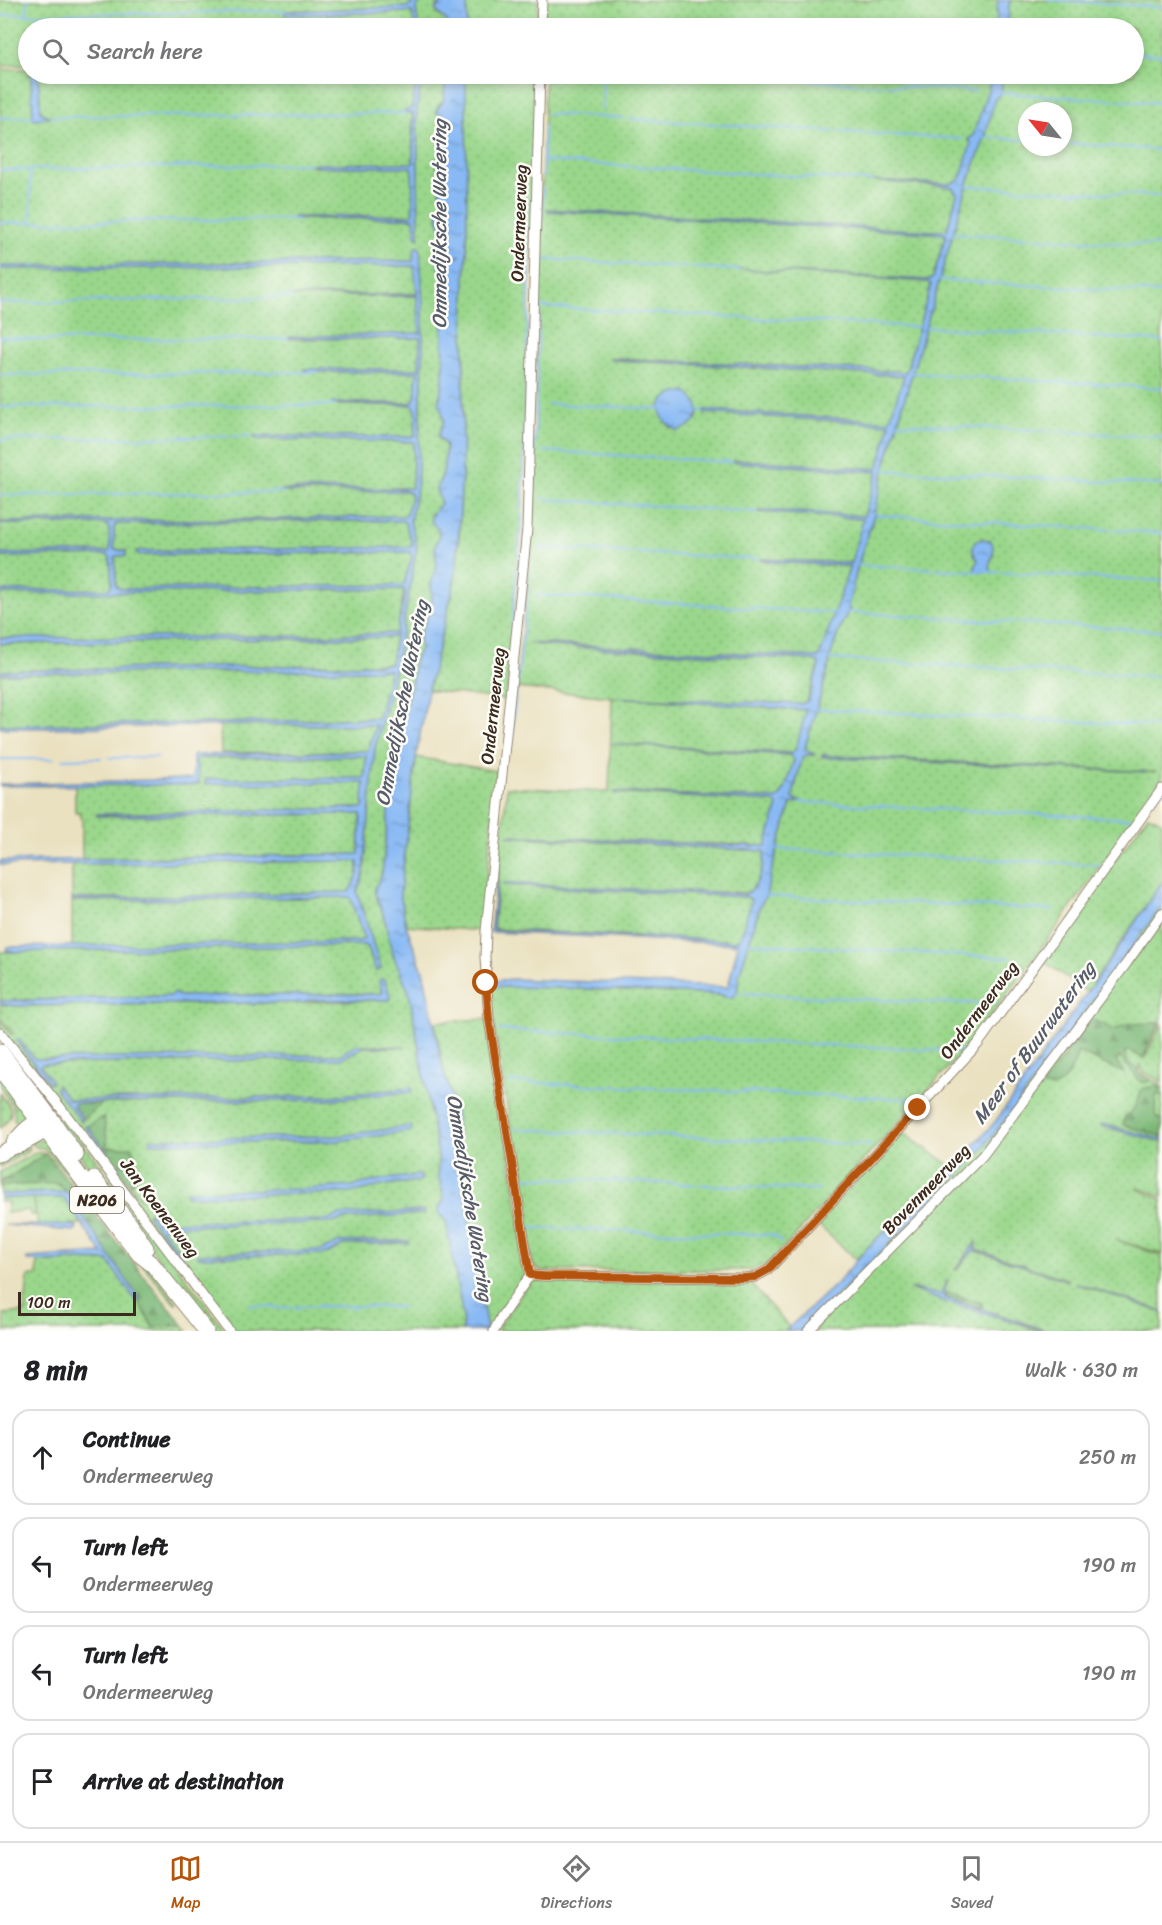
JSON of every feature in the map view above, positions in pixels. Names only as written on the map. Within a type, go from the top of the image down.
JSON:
[{"type":"main road","name":"N206","points":[[0,1051],[48,1119]]},
{"type":"main road","name":"N206","points":[[0,1069],[48,1119]]},
{"type":"main road","name":"Jan Koenenweg","points":[[48,1119],[130,1224],[145,1246],[153,1265],[204,1329]]},
{"type":"street","points":[[541,18],[542,0]]},
{"type":"street","name":"Ondermeerweg","points":[[540,84],[527,530],[485,957],[489,1019],[530,1275],[744,1278],[755,1277],[768,1270],[978,1044],[1162,789]]},
{"type":"street","name":"Bovenmeerweg","points":[[808,1331],[982,1155],[1162,913]]},
{"type":"street","points":[[0,1032],[48,1119],[21,1145],[5,1151]]},
{"type":"street","name":"Jan Koenenweg","points":[[48,1119],[229,1331]]},
{"type":"street","points":[[494,1331],[530,1275]]},
{"type":"green space","points":[[0,0],[415,0],[409,7],[286,11],[285,14],[412,12],[413,18],[18,18],[18,65],[0,66]]},
{"type":"green space","points":[[422,0],[444,0],[436,7],[437,14],[443,18],[417,18],[416,9]]},
{"type":"green space","points":[[467,0],[538,0],[537,18],[467,18]]},
{"type":"green space","points":[[545,0],[998,0],[997,18],[545,18]]},
{"type":"green space","points":[[1011,0],[1162,0],[1162,781],[1033,960],[963,1051],[790,1241],[765,1265],[751,1270],[541,1271],[533,1264],[491,1006],[490,987],[516,986],[721,995],[729,998],[737,993],[739,976],[760,906],[766,894],[791,804],[800,801],[793,799],[793,795],[801,762],[805,755],[814,755],[805,748],[828,670],[829,659],[848,607],[884,470],[995,98],[1001,93],[1002,84],[1144,84],[1144,18],[1008,18],[1009,4]],"holes":[[[983,539],[994,556],[989,561],[989,565],[975,569],[978,560],[973,551],[975,541]],[[822,755],[1156,772],[822,756]]]},
{"type":"green space","points":[[18,69],[18,84],[31,84],[33,119],[50,116],[45,115],[40,109],[39,84],[416,84],[412,108],[413,163],[312,165],[318,167],[412,167],[414,215],[295,218],[414,218],[416,236],[419,238],[417,109],[421,84],[445,84],[444,100],[437,107],[444,121],[445,149],[437,159],[437,167],[442,175],[440,190],[443,202],[439,209],[438,219],[443,232],[443,247],[438,264],[443,274],[444,294],[442,313],[444,364],[439,398],[445,421],[439,433],[439,439],[446,447],[443,474],[436,489],[441,503],[431,514],[432,523],[438,527],[439,536],[435,547],[437,566],[431,584],[432,599],[419,636],[420,648],[414,662],[400,740],[394,745],[382,874],[375,893],[384,916],[392,952],[409,992],[438,1155],[438,1174],[444,1199],[439,1207],[440,1215],[446,1221],[463,1317],[462,1331],[230,1331],[224,1320],[229,1317],[226,1313],[219,1313],[0,1028],[0,1021],[11,1034],[13,1033],[0,1018],[0,1004],[16,1006],[251,1003],[253,1005],[258,1003],[389,1000],[379,981],[382,993],[377,994],[180,996],[173,994],[171,996],[0,1001],[0,952],[364,945],[367,947],[376,971],[381,969],[357,892],[364,873],[375,748],[397,660],[417,546],[410,521],[417,487],[423,358],[415,248],[414,261],[0,266],[0,70]],"holes":[[[18,1040],[35,1059],[340,1055],[356,1045],[406,1047],[363,1047],[341,1059],[43,1064],[40,1066],[51,1080],[48,1083],[16,1041]],[[57,1086],[69,1100],[331,1096],[411,1088],[412,1091],[325,1100],[102,1103],[81,1121]],[[104,1117],[107,1147],[140,1173],[130,1184],[142,1200],[124,1181],[126,1179],[121,1171],[118,1173],[85,1128]],[[150,1212],[178,1253],[183,1256],[191,1270],[147,1214]]]},
{"type":"green space","points":[[466,84],[536,84],[522,516],[506,700],[428,690],[453,589],[459,538],[467,253]]},
{"type":"green space","points":[[545,84],[990,84],[960,180],[952,187],[957,194],[906,372],[611,358],[904,376],[890,421],[705,410],[705,413],[890,424],[879,469],[740,460],[736,462],[878,472],[864,516],[764,510],[760,512],[864,519],[851,563],[762,559],[768,562],[850,566],[820,656],[528,643],[818,662],[819,665],[806,703],[666,700],[807,710],[796,749],[792,753],[634,745],[790,755],[794,760],[785,789],[778,799],[614,792],[774,802],[778,805],[766,846],[508,836],[764,851],[760,874],[748,893],[504,885],[746,897],[751,899],[751,902],[741,936],[737,941],[493,929],[507,787],[609,792],[612,697],[516,688],[528,580],[533,499]]},
{"type":"green space","points":[[415,266],[417,294],[291,296],[418,296],[420,334],[289,337],[288,339],[420,338],[419,369],[305,370],[308,372],[417,372],[415,398],[412,403],[333,403],[336,405],[413,405],[416,410],[415,435],[411,437],[256,439],[414,442],[412,488],[282,491],[408,491],[411,496],[406,516],[0,522],[0,269]]},
{"type":"green space","points":[[404,521],[413,546],[136,551],[138,555],[410,552],[412,556],[404,585],[120,589],[116,587],[115,558],[126,556],[126,551],[114,549],[116,524]]},
{"type":"green space","points":[[0,524],[106,524],[109,527],[110,550],[108,552],[0,554]]},
{"type":"green space","points":[[108,555],[112,584],[109,589],[0,591],[0,557]]},
{"type":"green space","points":[[404,589],[397,633],[0,638],[0,594]]},
{"type":"green space","points":[[395,637],[391,664],[0,671],[0,644]]},
{"type":"green space","points":[[390,670],[378,718],[218,723],[0,725],[0,674]]},
{"type":"green space","points":[[220,725],[376,725],[368,751],[221,753]]},
{"type":"green space","points":[[366,756],[365,778],[206,779],[205,783],[365,783],[364,808],[97,814],[97,816],[361,814],[359,854],[82,859],[82,821],[80,812],[75,812],[75,785],[199,784],[197,758]]},
{"type":"green space","points":[[416,757],[497,771],[482,931],[406,925],[400,895]]},
{"type":"green space","points":[[1148,815],[1162,821],[1162,882],[1087,992],[1042,960]]},
{"type":"green space","points":[[358,861],[358,874],[349,892],[72,899],[72,864]]},
{"type":"green space","points":[[351,897],[364,938],[360,941],[72,946],[72,901]]},
{"type":"green space","points":[[1162,906],[1162,1019],[1148,1044],[1145,1059],[1162,1022],[1162,1082],[1142,1071],[1140,1064],[1139,1073],[1162,1086],[1162,1139],[1101,1125],[1162,1142],[1162,1196],[1137,1189],[1162,1199],[1162,1254],[1114,1239],[1162,1256],[1162,1311],[1075,1283],[1162,1312],[1162,1331],[1047,1331],[944,1298],[948,1280],[940,1295],[911,1289],[1042,1331],[802,1331],[978,1155]],"holes":[[[977,1241],[975,1247],[977,1250],[1069,1280],[974,1250],[957,1270],[955,1269]]]},
{"type":"green space","points":[[487,1019],[528,1269],[498,1314],[491,1331],[487,1331],[458,1147],[455,1108],[443,1069],[435,1022]]},
{"type":"green space","points":[[1093,1020],[1115,1030],[1126,1024],[1159,1023],[1143,1058],[1130,1051],[1124,1052],[1128,1062],[1139,1073],[1150,1079],[1148,1082],[1141,1082],[1120,1057],[1116,1060],[1124,1073],[1078,1052],[1070,1072],[1061,1083],[1049,1087],[1042,1086],[1088,1023]]},
{"type":"green space","points":[[0,1073],[24,1111],[25,1118],[21,1128],[14,1120],[14,1110],[2,1088]]},
{"type":"green space","points":[[1156,1086],[1162,1089],[1162,1096],[1157,1094],[1155,1105],[1156,1117],[1162,1119],[1162,1136],[1123,1125],[1125,1116],[1134,1109],[1142,1089]]},
{"type":"green space","points":[[0,1093],[10,1107],[11,1115],[0,1128]]},
{"type":"green space","points":[[75,1103],[102,1103],[83,1119],[73,1106]]},
{"type":"green space","points":[[62,1115],[226,1331],[214,1331],[80,1155],[56,1122]]},
{"type":"green space","points":[[104,1117],[108,1147],[132,1147],[140,1173],[130,1184],[87,1126]]},
{"type":"green space","points":[[901,1133],[953,1167],[856,1259],[817,1224]]},
{"type":"green space","points":[[38,1140],[46,1142],[177,1302],[175,1304],[49,1152],[36,1147],[31,1142]]},
{"type":"green space","points":[[29,1147],[27,1152],[0,1167],[0,1160]]},
{"type":"green space","points":[[37,1152],[46,1154],[0,1183],[0,1172]]},
{"type":"green space","points":[[46,1154],[183,1325],[154,1328],[139,1300],[58,1183],[0,1186],[0,1183]]},
{"type":"green space","points":[[58,1183],[67,1193],[0,1194],[0,1186]]},
{"type":"green space","points":[[0,1198],[34,1198],[35,1215],[30,1215],[29,1210],[7,1213],[8,1202],[0,1202]]},
{"type":"green space","points":[[34,1198],[64,1198],[81,1222],[80,1224],[38,1226]]},
{"type":"green space","points":[[37,1261],[108,1261],[135,1300],[139,1302],[154,1327],[183,1325],[188,1331],[5,1331],[4,1314],[25,1312],[24,1300],[26,1299],[28,1276],[37,1276]]},
{"type":"green space","points":[[556,1279],[749,1282],[789,1327],[785,1331],[498,1331],[527,1285],[532,1281]]},
{"type":"green space","points":[[946,1292],[982,1303],[982,1308],[944,1297]]},
{"type":"water","points":[[415,0],[422,0],[416,9],[417,18],[413,18],[412,12],[285,15],[286,11],[408,7]]},
{"type":"water","points":[[444,0],[467,0],[467,18],[444,18],[435,10]]},
{"type":"water","points":[[998,0],[1011,0],[1008,18],[997,18]]},
{"type":"water","points":[[31,84],[39,84],[41,112],[54,117],[33,119]]},
{"type":"water","points":[[416,84],[421,84],[417,109],[419,238],[416,236],[414,218],[297,219],[294,217],[413,215],[412,167],[318,167],[310,164],[413,163],[413,113],[404,111],[412,108]]},
{"type":"water","points":[[445,84],[466,84],[467,253],[462,473],[457,561],[453,589],[428,690],[416,757],[400,895],[406,925],[424,974],[443,1069],[455,1108],[458,1147],[487,1331],[462,1331],[463,1317],[446,1221],[438,1211],[444,1199],[409,992],[392,952],[384,916],[375,893],[382,874],[393,763],[390,753],[400,740],[414,662],[420,648],[419,636],[432,599],[431,584],[437,566],[435,547],[439,536],[438,528],[432,523],[430,517],[441,503],[436,489],[443,474],[446,447],[438,436],[444,421],[439,401],[444,364],[442,313],[444,294],[443,275],[438,265],[443,247],[443,232],[438,215],[443,202],[440,190],[442,175],[436,162],[445,149],[444,121],[436,111],[444,100]]},
{"type":"water","points":[[990,84],[1002,84],[1001,93],[995,99],[985,137],[967,186],[884,470],[874,515],[858,565],[848,607],[850,610],[845,612],[847,615],[833,649],[805,748],[815,755],[805,755],[801,762],[793,795],[793,799],[800,802],[791,804],[766,896],[760,906],[739,976],[737,993],[729,998],[721,995],[490,987],[488,981],[514,979],[728,987],[737,944],[490,932],[499,851],[501,851],[494,930],[737,941],[741,936],[751,902],[751,899],[746,897],[504,885],[504,883],[744,894],[749,892],[757,882],[762,869],[764,851],[508,836],[766,846],[778,805],[774,802],[614,792],[778,799],[785,789],[794,760],[790,755],[612,744],[792,753],[796,749],[806,710],[612,697],[800,704],[808,701],[818,662],[528,643],[818,657],[850,566],[768,562],[759,559],[851,563],[863,519],[757,512],[764,510],[864,516],[878,472],[731,462],[740,460],[878,469],[890,424],[705,413],[704,411],[889,421],[904,376],[608,358],[906,372],[931,284],[737,269],[928,280],[933,278],[946,234],[548,211],[547,209],[947,230],[957,194],[952,187],[871,181],[949,184],[960,180],[971,143],[968,139],[973,136]]},
{"type":"water","points":[[415,247],[420,247],[423,358],[417,487],[410,521],[417,546],[397,660],[375,748],[364,873],[357,892],[381,969],[376,971],[368,947],[364,945],[6,952],[7,947],[360,941],[364,938],[350,897],[72,901],[72,899],[349,892],[358,874],[358,861],[0,865],[0,861],[359,854],[361,814],[97,816],[97,814],[363,808],[364,783],[205,784],[206,779],[365,778],[366,756],[198,758],[196,761],[199,784],[191,785],[0,786],[0,784],[192,779],[193,755],[368,751],[376,725],[0,728],[0,725],[218,723],[378,718],[390,670],[0,674],[0,671],[391,664],[395,637],[0,644],[0,638],[396,633],[405,594],[404,589],[0,594],[0,591],[109,589],[112,584],[108,555],[0,557],[0,554],[108,552],[110,550],[109,527],[106,524],[0,524],[0,522],[406,516],[411,496],[408,491],[285,492],[281,490],[412,488],[414,442],[256,439],[253,436],[411,437],[415,434],[416,410],[413,405],[335,405],[331,403],[412,403],[415,398],[417,372],[308,372],[304,369],[419,369],[420,338],[288,339],[289,337],[420,333],[417,296],[288,296],[417,294],[414,266],[0,269],[0,266],[413,261]],"holes":[[[404,521],[413,546],[136,551],[138,555],[410,552],[412,556],[404,585],[121,589],[116,586],[115,558],[126,556],[126,551],[114,549],[116,524]]]},
{"type":"water","points":[[686,392],[697,404],[698,415],[691,424],[677,431],[664,419],[660,407],[668,397]]},
{"type":"water","points":[[983,539],[991,541],[993,547],[990,564],[992,572],[974,571],[978,560],[973,546],[975,541]]},
{"type":"water","points":[[822,755],[1147,772],[833,758],[822,757]]},
{"type":"water","points":[[1162,882],[1162,906],[978,1155],[802,1331],[785,1331],[839,1281],[865,1250],[953,1167],[995,1122],[1103,970]]},
{"type":"water","points":[[385,980],[389,1000],[308,1000],[305,1003],[258,1003],[253,1005],[251,1003],[16,1006],[0,1004],[0,1001],[170,996],[173,993],[180,996],[377,994],[382,993],[379,981]]},
{"type":"water","points":[[18,1039],[35,1059],[340,1055],[356,1045],[406,1047],[363,1047],[341,1059],[43,1064],[40,1066],[51,1080],[49,1083],[16,1041]]},
{"type":"water","points":[[57,1085],[69,1100],[331,1096],[411,1088],[412,1092],[325,1100],[75,1103],[73,1106],[83,1119],[81,1121],[55,1089]]},
{"type":"water","points":[[1102,1124],[1162,1139],[1162,1142],[1101,1126]]},
{"type":"water","points":[[87,1126],[121,1171],[118,1173],[84,1127]]},
{"type":"water","points":[[411,1126],[412,1131],[338,1141],[151,1143],[150,1139],[338,1136]]},
{"type":"water","points":[[421,1175],[419,1181],[350,1193],[186,1196],[186,1191],[352,1186],[384,1179]]},
{"type":"water","points":[[67,1193],[140,1300],[139,1302],[135,1300],[108,1261],[27,1261],[27,1258],[102,1253],[64,1198],[0,1198],[0,1194]]},
{"type":"water","points":[[424,1211],[424,1214],[345,1219],[332,1223],[164,1226],[162,1229],[182,1255],[191,1272],[147,1214],[150,1212],[158,1222],[329,1220],[339,1215]]},
{"type":"water","points":[[5,1225],[69,1225],[77,1228],[74,1231]]},
{"type":"water","points":[[409,1241],[409,1243],[343,1245],[324,1254],[198,1257],[198,1254],[322,1250],[340,1242]]},
{"type":"water","points":[[977,1241],[975,1247],[977,1250],[1069,1281],[974,1250],[955,1270]]},
{"type":"water","points":[[948,1280],[944,1298],[1047,1331],[945,1302],[910,1289],[940,1295]]},
{"type":"water","points":[[1075,1283],[1162,1311],[1162,1312]]},
{"type":"waterway","points":[[26,15],[28,0]]},
{"type":"waterway","points":[[1048,0],[1162,7]]},
{"type":"waterway","points":[[0,15],[286,11]]},
{"type":"waterway","points":[[549,16],[578,18]]},
{"type":"waterway","points":[[1144,54],[1162,55]]},
{"type":"waterway","points":[[602,109],[603,84]]},
{"type":"waterway","points":[[865,84],[975,91]]},
{"type":"waterway","points":[[1001,93],[1162,103]]},
{"type":"waterway","points":[[51,117],[405,113]]},
{"type":"waterway","points":[[547,114],[623,118]]},
{"type":"waterway","points":[[0,118],[33,117]]},
{"type":"waterway","points":[[511,640],[522,516],[534,119]]},
{"type":"waterway","points":[[629,119],[962,139]]},
{"type":"waterway","points":[[543,177],[544,126]]},
{"type":"waterway","points":[[985,137],[1018,139]]},
{"type":"waterway","points":[[1072,144],[1162,150]]},
{"type":"waterway","points":[[544,161],[871,181]]},
{"type":"waterway","points":[[0,170],[310,164]]},
{"type":"waterway","points":[[30,170],[31,223]]},
{"type":"waterway","points":[[967,186],[1162,196]]},
{"type":"waterway","points":[[528,580],[533,499],[543,188]]},
{"type":"waterway","points":[[0,223],[297,219]]},
{"type":"waterway","points":[[953,233],[1162,246]]},
{"type":"waterway","points":[[540,259],[739,270]]},
{"type":"waterway","points":[[939,280],[1162,293]]},
{"type":"waterway","points":[[0,303],[292,297]]},
{"type":"waterway","points":[[539,307],[919,327]]},
{"type":"waterway","points":[[926,327],[1162,341]]},
{"type":"waterway","points":[[0,337],[36,340],[288,339]]},
{"type":"waterway","points":[[0,375],[318,372]]},
{"type":"waterway","points":[[912,373],[1162,388]]},
{"type":"waterway","points":[[548,404],[660,409]]},
{"type":"waterway","points":[[0,407],[335,405]]},
{"type":"waterway","points":[[699,410],[704,411]]},
{"type":"waterway","points":[[898,423],[1162,437]]},
{"type":"waterway","points":[[0,440],[253,436]]},
{"type":"waterway","points":[[543,451],[731,462]]},
{"type":"waterway","points":[[884,470],[1162,485]]},
{"type":"waterway","points":[[0,495],[285,492]]},
{"type":"waterway","points":[[542,499],[757,512]]},
{"type":"waterway","points":[[876,515],[1162,533]]},
{"type":"waterway","points":[[540,548],[759,559]]},
{"type":"waterway","points":[[858,565],[1162,581]]},
{"type":"waterway","points":[[512,733],[528,587]]},
{"type":"waterway","points":[[536,595],[834,613]]},
{"type":"waterway","points":[[845,612],[1162,631]]},
{"type":"waterway","points":[[829,659],[1162,677]]},
{"type":"waterway","points":[[816,709],[1162,726]]},
{"type":"waterway","points":[[110,758],[158,757]]},
{"type":"waterway","points":[[63,759],[101,758]]},
{"type":"waterway","points":[[0,759],[54,759]]},
{"type":"waterway","points":[[800,802],[1135,819]]},
{"type":"waterway","points":[[778,849],[1101,865]]},
{"type":"waterway","points":[[766,896],[1053,910]]},
{"type":"waterway","points":[[749,943],[1010,958]]},
{"type":"waterway","points":[[737,993],[994,1003]]},
{"type":"waterway","points":[[499,1030],[963,1051]]},
{"type":"waterway","points":[[509,1082],[912,1099]]},
{"type":"waterway","points":[[515,1129],[871,1145]]},
{"type":"waterway","points":[[522,1177],[819,1190]]},
{"type":"waterway","points":[[530,1228],[773,1235],[781,1242]]},
{"type":"waterway","points":[[249,1305],[281,1308],[403,1307]]},
{"type":"ferry route","points":[[441,265],[465,253]]},
{"type":"route","points":[[486,983],[489,1019],[530,1275],[755,1277],[768,1270],[918,1108]]},
{"type":"water label","name":"Ommedijksche Watering","points":[[439,224]]},
{"type":"water label","name":"Ommedijksche Watering","points":[[402,703]]},
{"type":"water label","name":"Meer of Buurwatering","points":[[1034,1043]]},
{"type":"water label","name":"Ommedijksche Watering","points":[[470,1198]]}]
